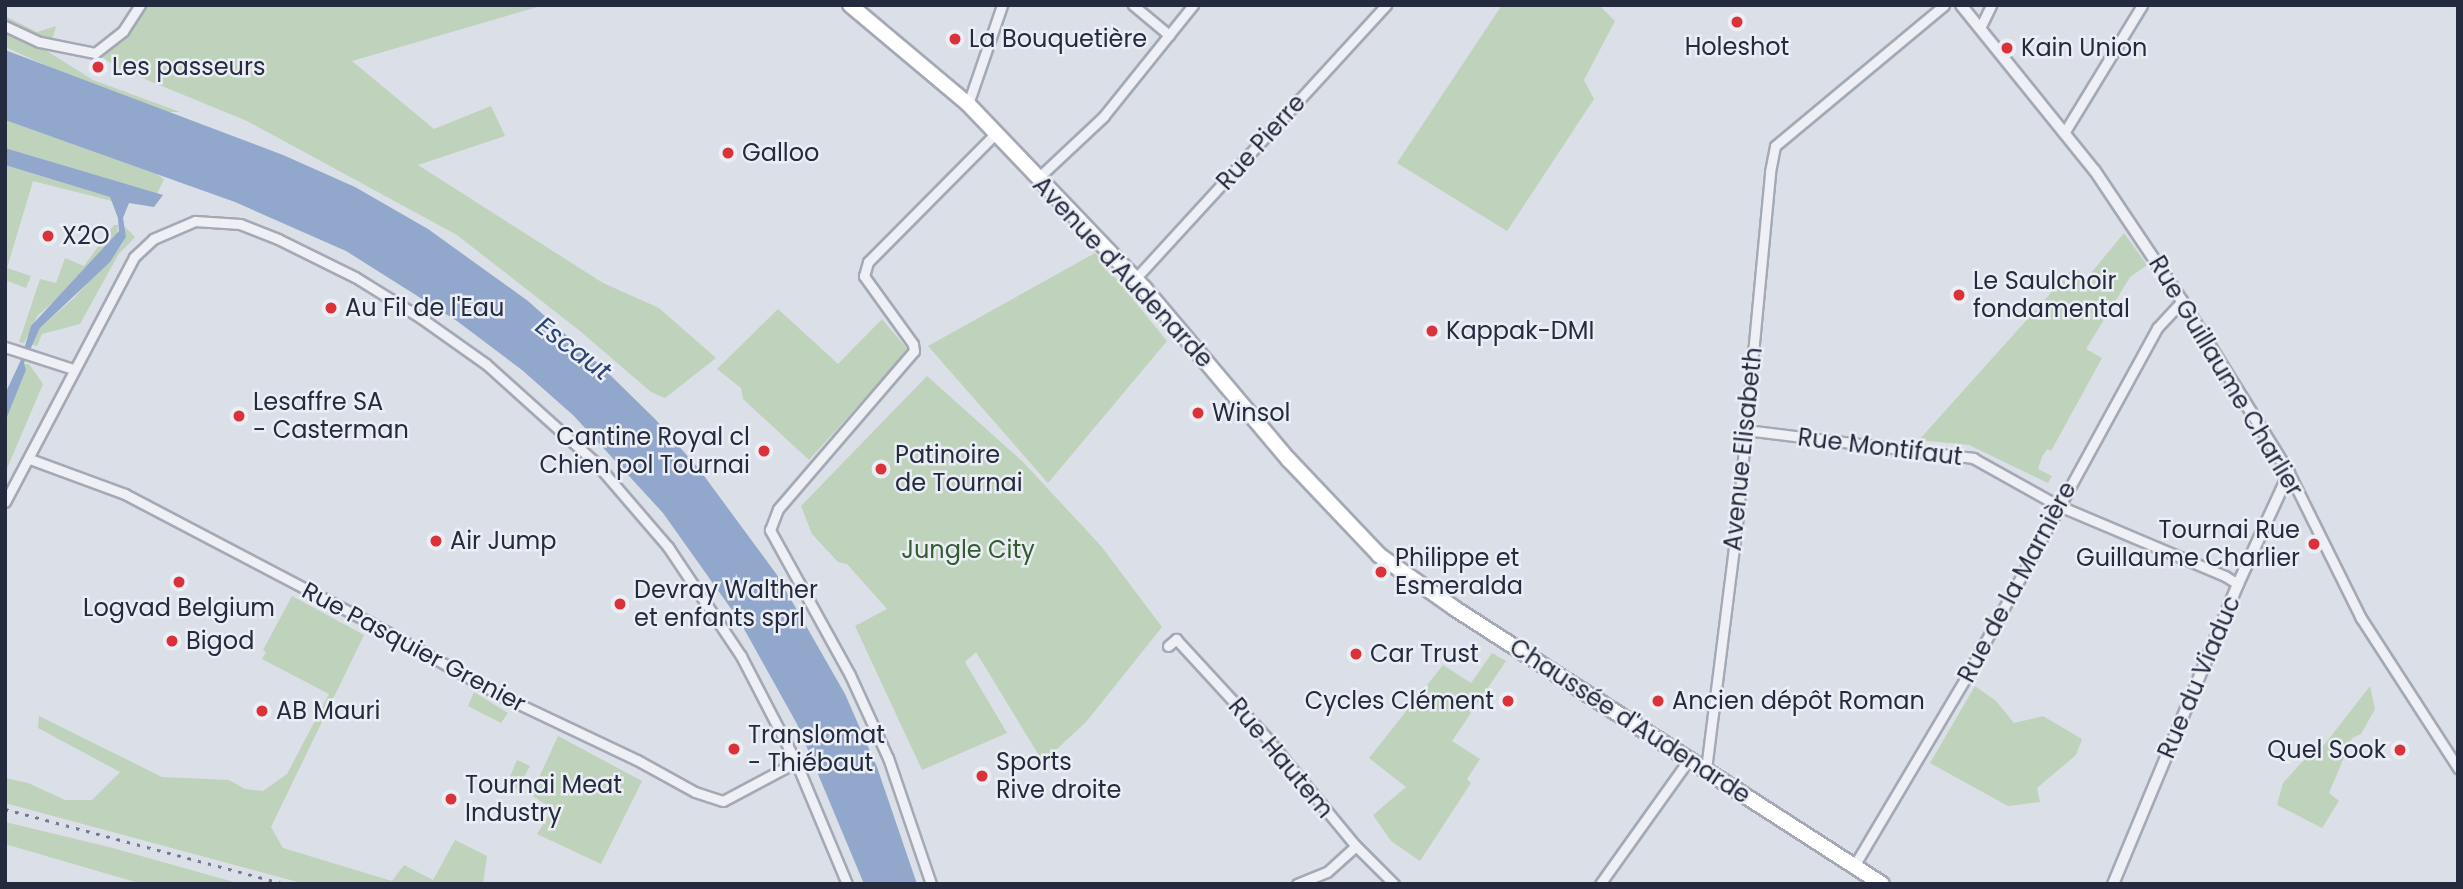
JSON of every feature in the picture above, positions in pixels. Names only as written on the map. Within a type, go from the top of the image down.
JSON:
[{"type":"main road","name":"Avenue d'Audenarde","points":[[850,5],[968,104],[1181,329],[1289,460],[1379,555]]},
{"type":"main road","name":"Chaussée d'Audenarde","points":[[1379,555],[1437,597],[1882,884]]},
{"type":"street","points":[[5,26],[40,42],[95,53],[123,31],[140,5]]},
{"type":"street","points":[[968,104],[1002,5]]},
{"type":"street","points":[[1133,5],[1169,34]]},
{"type":"street","points":[[1037,179],[1103,117],[1193,5]]},
{"type":"street","name":"Rue Pierre","points":[[1135,279],[1386,5]]},
{"type":"street","name":"Avenue Elisabeth","points":[[1706,769],[1746,430],[1770,172],[1775,146],[1944,5]]},
{"type":"street","name":"Rue Guillaume Charlier","points":[[1961,5],[2095,171],[2182,301],[2289,473],[2361,618],[2458,768]]},
{"type":"street","points":[[1980,28],[1991,5]]},
{"type":"street","points":[[2064,132],[2142,5]]},
{"type":"street","points":[[932,884],[888,758],[850,675],[770,530],[778,509],[914,351],[913,344],[864,276],[868,262],[995,134]]},
{"type":"street","points":[[5,502],[134,257],[153,239],[195,221],[240,224],[278,239],[355,277],[421,318],[486,364],[595,462],[691,579],[741,656],[796,762],[847,884]]},
{"type":"street","name":"Rue de la Marnière","points":[[1854,866],[1965,679],[2057,505],[2157,328],[2182,301]]},
{"type":"street","points":[[5,347],[73,369]]},
{"type":"street","name":"Rue Montifaut","points":[[1746,430],[1973,458],[2057,505],[2225,576],[2238,584]]},
{"type":"street","name":"Rue Pasquier Grenier","points":[[30,458],[125,494],[502,696],[637,760],[695,792],[723,801],[796,762]]},
{"type":"street","name":"Rue du Viaduc","points":[[2113,884],[2238,584],[2289,473]]},
{"type":"street","name":"Rue Hautem","points":[[1168,646],[1177,639],[1266,737],[1356,846],[1394,884]]},
{"type":"street","points":[[1600,884],[1689,759]]},
{"type":"street","points":[[1297,884],[1327,872],[1356,846]]},
{"type":"green space","points":[[143,5],[544,5],[352,61],[434,129],[491,106],[505,136],[418,165],[603,283],[659,308],[716,358],[665,398],[651,392],[580,331],[457,235],[247,121],[118,68],[102,57],[120,40]]},
{"type":"green space","points":[[1502,5],[1599,5],[1615,21],[1584,80],[1594,99],[1507,231],[1397,163]]},
{"type":"green space","points":[[5,16],[37,32],[56,26],[53,37],[42,43],[42,48],[93,80],[180,112],[168,112],[74,78],[5,47]]},
{"type":"green space","points":[[5,120],[155,173],[164,179],[157,194],[5,148]]},
{"type":"green space","points":[[5,165],[110,197],[112,201],[33,181],[7,268],[31,276],[26,288],[5,280]]},
{"type":"green space","points":[[114,225],[118,225],[117,235],[65,292],[38,315],[24,343],[19,342],[40,279],[56,283],[65,258],[84,266]]},
{"type":"green space","points":[[124,226],[135,237],[118,255],[80,324],[42,334],[37,346],[32,345],[40,328],[74,298],[122,245],[126,237]]},
{"type":"green space","points":[[2124,233],[2147,265],[2130,277],[2086,349],[2102,358],[2051,451],[2047,449],[2042,457],[2038,469],[2052,476],[2048,483],[1969,445],[1919,440],[2074,267],[2087,278]]},
{"type":"green space","points":[[1095,253],[1167,341],[1048,483],[928,346]]},
{"type":"green space","points":[[778,309],[838,364],[882,319],[908,350],[809,460],[743,399],[741,388],[717,369]]},
{"type":"green space","points":[[24,364],[29,364],[43,384],[5,473],[5,422],[26,370]]},
{"type":"green space","name":"Jungle City","points":[[927,376],[1023,462],[1101,546],[1162,627],[1086,722],[1043,762],[976,652],[965,662],[1007,733],[922,770],[855,626],[887,609],[847,564],[838,562],[812,534],[801,506]]},
{"type":"green space","points":[[292,596],[364,635],[271,827],[283,848],[392,881],[404,865],[433,880],[455,840],[487,856],[483,884],[305,884],[5,803],[5,778],[28,783],[65,800],[92,800],[120,772],[38,728],[39,716],[162,777],[229,780],[245,789],[263,791],[287,774],[329,694],[262,659],[266,652],[263,650]]},
{"type":"green space","points":[[1492,653],[1506,661],[1452,741],[1480,759],[1467,779],[1471,783],[1420,861],[1391,841],[1373,815],[1406,787],[1369,758],[1443,665],[1471,683]]},
{"type":"green space","points":[[1975,686],[1996,701],[2014,723],[2043,716],[2082,739],[2076,755],[2037,788],[2040,802],[2008,806],[1930,763]]},
{"type":"green space","points":[[2370,686],[2375,709],[2361,734],[2352,738],[2329,793],[2339,801],[2322,828],[2277,805],[2283,783],[2301,763],[2325,744]]},
{"type":"green space","points":[[474,692],[508,713],[501,723],[468,706]]},
{"type":"green space","points":[[558,736],[642,781],[601,864],[537,834],[553,809],[531,795]]},
{"type":"green space","points":[[517,760],[530,766],[517,789],[507,784]]},
{"type":"green space","points":[[5,822],[109,847],[241,884],[142,884],[5,844]]},
{"type":"water","name":"Escaut","points":[[5,50],[283,155],[355,187],[428,229],[528,301],[603,368],[655,419],[699,469],[777,575],[845,694],[877,767],[917,884],[864,884],[797,724],[739,620],[663,513],[574,416],[522,370],[457,321],[346,251],[235,202],[5,120]]},
{"type":"water","points":[[5,148],[163,195],[154,207],[129,203],[123,218],[126,237],[110,262],[40,328],[24,363],[26,370],[5,422],[5,394],[20,362],[31,326],[119,231],[118,218],[110,197],[5,165]]},
{"type":"railway","points":[[5,809],[284,884]]},
{"type":"place","name":"Holeshot","points":[[1737,22]]},
{"type":"place","name":"La Bouquetière","points":[[955,39]]},
{"type":"place","name":"Kain Union","points":[[2007,48]]},
{"type":"place","name":"Les passeurs","points":[[98,67]]},
{"type":"place","name":"Galloo","points":[[728,153]]},
{"type":"place","name":"X2O","points":[[48,236]]},
{"type":"place","name":"Le Saulchoir fondamental","points":[[1959,295]]},
{"type":"place","name":"Au Fil de l'Eau","points":[[331,308]]},
{"type":"place","name":"Kappak-DMI","points":[[1432,331]]},
{"type":"place","name":"Winsol","points":[[1198,413]]},
{"type":"place","name":"Lesaffre SA - Casterman","points":[[239,416]]},
{"type":"place","name":"Cantine Royal cl Chien pol Tournai","points":[[764,451]]},
{"type":"place","name":"Patinoire de Tournai","points":[[881,469]]},
{"type":"place","name":"Air Jump","points":[[436,541]]},
{"type":"place","name":"Tournai Rue Guillaume Charlier","points":[[2314,544]]},
{"type":"place","name":"Philippe et Esmeralda","points":[[1381,572]]},
{"type":"place","name":"Logvad Belgium","points":[[179,582]]},
{"type":"place","name":"Devray Walther et enfants sprl","points":[[620,604]]},
{"type":"place","name":"Bigod","points":[[172,641]]},
{"type":"place","name":"Car Trust","points":[[1356,654]]},
{"type":"place","name":"Cycles Clément","points":[[1508,701]]},
{"type":"place","name":"Ancien dépôt Roman","points":[[1658,701]]},
{"type":"place","name":"AB Mauri","points":[[262,711]]},
{"type":"place","name":"Translomat - Thiébaut","points":[[734,749]]},
{"type":"place","name":"Quel Sook","points":[[2400,750]]},
{"type":"place","name":"Sports Rive droite","points":[[982,776]]},
{"type":"place","name":"Tournai Meat Industry","points":[[451,799]]}]
